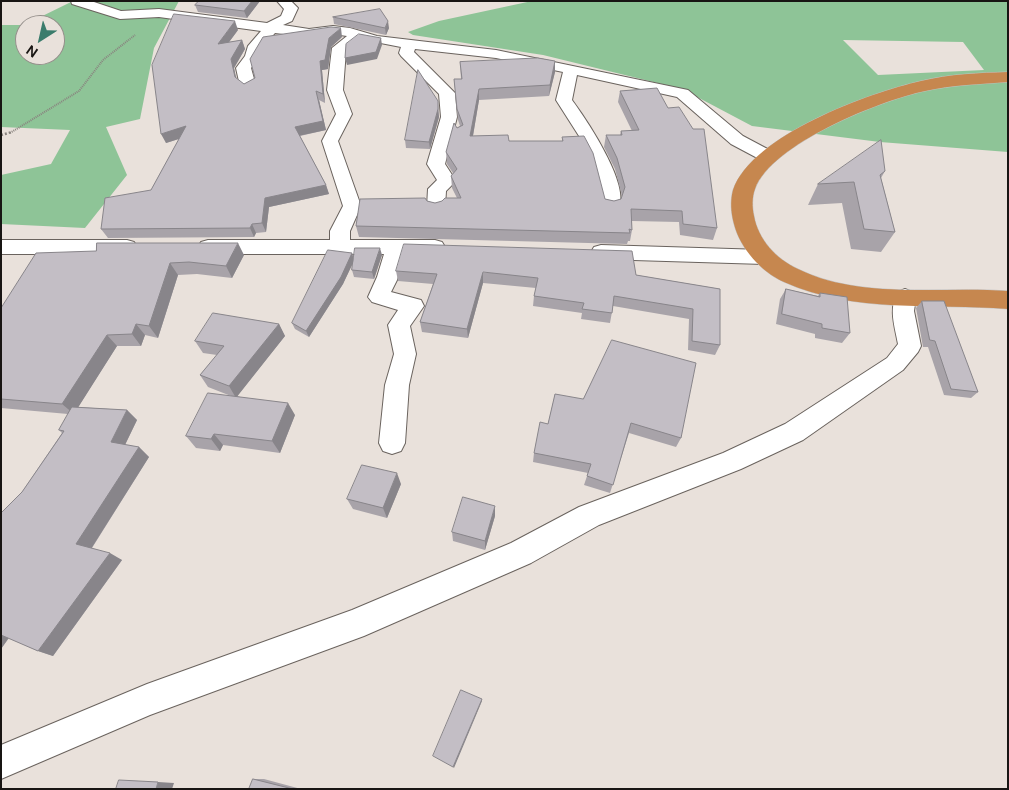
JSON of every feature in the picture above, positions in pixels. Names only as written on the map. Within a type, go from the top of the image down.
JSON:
[{"type":"highway","points":[[1006,299],[855,295],[820,287],[790,276],[764,257],[745,229],[742,208],[744,189],[769,157],[788,143],[829,119],[910,88],[965,80],[1008,77]]},
{"type":"street","points":[[77,1],[120,15],[159,13],[309,33],[333,30],[358,34],[376,40],[496,54],[682,93],[737,140],[769,157]]},
{"type":"street","points":[[268,28],[287,18],[291,8],[282,1]]},
{"type":"street","points":[[248,86],[243,68],[252,57],[255,46],[268,34],[268,28]]},
{"type":"street","points":[[340,246],[340,231],[352,206],[330,141],[344,114],[336,90],[339,48],[358,34]]},
{"type":"street","points":[[409,44],[406,53],[447,94],[448,117],[436,164],[447,181],[437,189],[436,207]]},
{"type":"street","points":[[571,69],[564,100],[590,139],[611,194],[611,205]]},
{"type":"street","points":[[392,443],[397,385],[405,354],[399,325],[413,306],[379,297],[382,286],[388,280],[396,246]]},
{"type":"street","points":[[188,247],[396,246],[456,248]]},
{"type":"street","points":[[1,247],[150,247]]},
{"type":"street","points":[[585,252],[764,257]]},
{"type":"street","points":[[1,762],[147,700],[353,625],[521,553],[589,516],[732,461],[794,432],[895,364],[910,346],[903,311],[905,296]]},
{"type":"path","points":[[1,135],[8,134],[79,91],[103,60],[146,26],[139,15]]},
{"type":"green space","points":[[73,1],[179,1],[154,48],[140,119],[106,127],[127,175],[85,228],[1,224],[1,175],[51,164],[70,130],[1,127],[1,25],[15,25],[15,65],[65,65],[65,15],[44,15]]},
{"type":"green space","points":[[532,1],[1008,1],[1008,152],[880,142],[752,126],[682,89],[543,55],[413,35],[408,32],[439,21]],"holes":[[[843,40],[963,42],[984,70],[878,75]]]},
{"type":"building","points":[[199,1],[252,1],[244,11],[195,5]]},
{"type":"building","points":[[380,9],[388,21],[385,28],[333,17]]},
{"type":"building","points":[[174,14],[235,21],[218,44],[242,40],[231,59],[235,77],[244,84],[255,78],[250,59],[263,37],[331,27],[341,28],[329,38],[325,60],[320,61],[323,94],[316,91],[323,121],[295,127],[326,185],[265,198],[262,223],[252,224],[250,228],[101,229],[105,198],[151,190],[186,126],[161,134],[152,65]]},
{"type":"building","points":[[359,34],[381,38],[376,52],[345,58],[346,44]]},
{"type":"building","points":[[538,58],[555,61],[550,85],[479,89],[470,136],[508,135],[509,141],[563,141],[562,137],[584,136],[593,153],[605,199],[614,201],[621,199],[625,187],[617,158],[606,135],[622,135],[621,131],[639,130],[620,91],[657,88],[668,108],[679,107],[693,129],[704,129],[717,228],[683,224],[682,211],[631,209],[632,230],[629,229],[630,233],[356,226],[360,199],[425,198],[427,201],[435,203],[445,198],[461,198],[451,176],[457,169],[446,152],[454,123],[457,128],[463,125],[457,109],[454,79],[462,79],[460,62]]},
{"type":"building","points":[[418,70],[438,101],[438,109],[429,142],[405,140]]},
{"type":"building","points":[[881,140],[885,171],[880,175],[895,232],[864,229],[854,182],[818,184]]},
{"type":"building","points":[[97,243],[238,243],[226,266],[189,262],[170,263],[149,326],[136,324],[132,334],[107,335],[62,404],[1,399],[1,308],[36,253],[96,251]]},
{"type":"building","points":[[404,244],[632,251],[636,275],[720,289],[720,345],[692,341],[693,309],[614,296],[612,313],[582,309],[584,303],[534,296],[538,278],[483,272],[467,329],[420,322],[437,274],[396,271]]},
{"type":"building","points":[[355,248],[380,248],[372,272],[352,270]]},
{"type":"building","points":[[328,250],[352,253],[341,277],[306,331],[292,323]]},
{"type":"building","points":[[786,289],[820,297],[820,293],[847,297],[850,333],[822,328],[822,324],[782,314]]},
{"type":"building","points":[[922,301],[944,301],[978,392],[951,389],[935,341],[930,340]]},
{"type":"building","points":[[213,313],[279,324],[229,386],[200,375],[224,346],[195,341]]},
{"type":"building","points":[[612,340],[696,363],[681,438],[631,423],[613,485],[587,476],[591,464],[534,453],[540,422],[548,424],[555,394],[583,399]]},
{"type":"building","points":[[208,393],[288,403],[272,441],[214,434],[211,439],[186,436]]},
{"type":"building","points":[[72,407],[127,410],[111,442],[139,447],[76,544],[110,553],[38,651],[1,635],[1,513],[22,492],[64,431],[59,430]]},
{"type":"building","points":[[362,465],[397,473],[383,508],[347,499]]},
{"type":"building","points":[[463,497],[495,506],[485,541],[452,532]]},
{"type":"building","points":[[461,690],[482,699],[453,767],[433,756]]},
{"type":"building","points":[[253,779],[293,789],[249,789]]},
{"type":"building","points":[[119,780],[158,782],[156,789],[116,789]]}]
